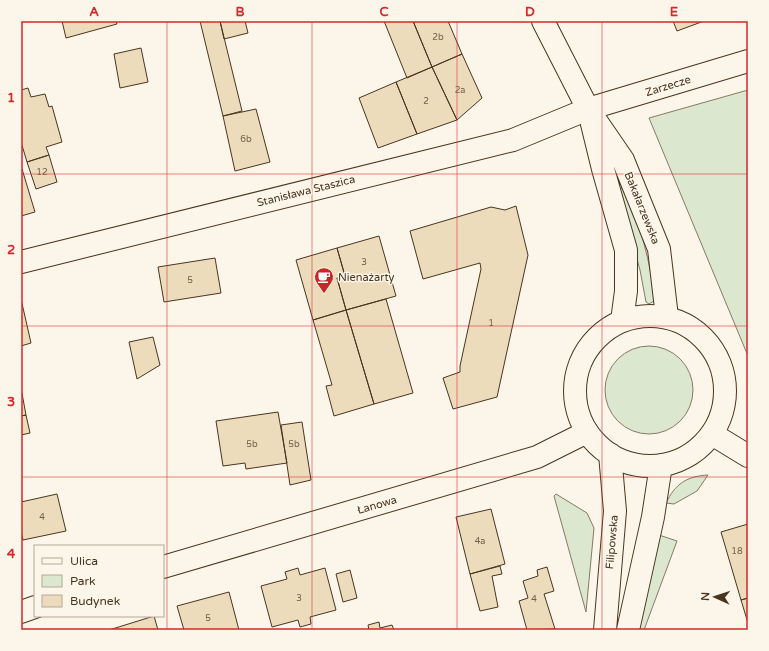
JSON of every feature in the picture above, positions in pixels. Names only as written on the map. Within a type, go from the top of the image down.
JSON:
[{"type":"street","name":"Bakałarzewska","points":[[543,21],[588,109],[622,160],[659,249],[667,317]]},
{"type":"street","name":"Zarzecze","points":[[588,109],[748,61]]},
{"type":"street","name":"Bakałarzewska","points":[[588,109],[626,250],[626,291],[622,321]]},
{"type":"street","name":"Stanisława Staszica","points":[[21,262],[513,140],[588,109]]},
{"type":"street","points":[[637,316],[667,317],[690,326],[708,342],[721,363],[726,388],[722,412],[712,434],[698,449],[681,460],[661,465],[644,466],[610,454],[597,444],[587,432],[578,412],[575,390],[578,368],[588,348],[603,332],[622,321],[637,316]]},
{"type":"street","name":"Łanowa","points":[[164,567],[537,458],[587,432]]},
{"type":"street","points":[[712,434],[748,456]]},
{"type":"street","name":"Filipowska","points":[[605,630],[615,511],[610,454]]},
{"type":"street","points":[[628,630],[653,517],[661,465]]},
{"type":"street","points":[[21,612],[34,607]]},
{"type":"green space","points":[[748,90],[748,356],[649,118]]},
{"type":"green space","points":[[627,187],[644,243],[653,286],[654,301],[649,304],[646,302],[640,270],[618,189]]},
{"type":"green space","points":[[649,346],[666,349],[680,359],[690,373],[693,390],[690,407],[680,421],[666,431],[649,434],[632,431],[618,421],[608,407],[605,390],[608,373],[618,359],[632,349]]},
{"type":"green space","points":[[708,475],[697,491],[674,504],[666,503],[673,491],[682,482],[694,477]]},
{"type":"green space","points":[[556,494],[587,513],[594,528],[586,612],[554,496]]},
{"type":"green space","points":[[659,535],[677,541],[644,630],[639,630]]},
{"type":"building","points":[[62,21],[116,21],[117,24],[66,38]]},
{"type":"building","points":[[200,21],[220,21],[242,111],[223,116]]},
{"type":"building","points":[[220,21],[245,21],[248,33],[224,39]]},
{"type":"building","points":[[384,21],[413,21],[432,67],[407,78]]},
{"type":"building","points":[[413,21],[448,21],[462,54],[432,67]]},
{"type":"building","points":[[673,21],[704,21],[677,31]]},
{"type":"building","points":[[141,48],[148,82],[120,88],[114,54]]},
{"type":"building","points":[[462,54],[482,98],[457,120],[432,67]]},
{"type":"building","points":[[432,67],[457,120],[417,134],[396,82]]},
{"type":"building","points":[[396,82],[417,134],[378,148],[359,98]]},
{"type":"building","points":[[28,88],[31,97],[45,94],[49,107],[52,106],[62,142],[46,147],[49,155],[27,162],[21,142],[21,90]]},
{"type":"building","points":[[256,109],[270,162],[235,171],[223,116]]},
{"type":"building","points":[[49,155],[57,182],[36,189],[27,162]]},
{"type":"building","points":[[22,169],[35,212],[21,216],[21,170]]},
{"type":"building","points":[[516,206],[528,255],[497,397],[453,409],[443,378],[460,372],[481,269],[480,263],[423,279],[410,231],[491,207],[505,210]]},
{"type":"building","points":[[379,236],[396,296],[346,310],[337,278],[345,276],[337,248]]},
{"type":"building","name":"Nienażarty","points":[[337,248],[345,276],[337,278],[346,310],[313,320],[296,260]]},
{"type":"building","points":[[215,258],[221,293],[164,302],[158,267]]},
{"type":"building","points":[[21,299],[31,343],[21,346]]},
{"type":"building","points":[[386,299],[413,393],[374,404],[346,310]]},
{"type":"building","points":[[346,310],[374,404],[334,416],[326,386],[332,385],[313,320]]},
{"type":"building","points":[[153,337],[160,365],[137,379],[129,342]]},
{"type":"building","points":[[21,388],[26,415],[21,416]]},
{"type":"building","points":[[278,412],[287,463],[246,469],[245,463],[223,466],[216,421]]},
{"type":"building","points":[[26,415],[30,433],[21,435],[21,416]]},
{"type":"building","points":[[302,422],[311,480],[290,485],[281,425]]},
{"type":"building","points":[[57,494],[66,531],[23,540],[21,531],[21,502]]},
{"type":"building","points":[[491,509],[505,564],[470,574],[456,517]]},
{"type":"building","points":[[748,524],[748,598],[741,600],[721,532]]},
{"type":"building","points":[[500,566],[502,574],[492,576],[498,607],[480,611],[470,574]]},
{"type":"building","points":[[547,567],[554,591],[544,594],[555,629],[527,630],[519,601],[528,598],[523,581],[538,576],[537,570]]},
{"type":"building","points":[[298,568],[300,575],[325,568],[336,610],[310,617],[311,624],[300,627],[298,620],[272,627],[261,586],[287,579],[285,572]]},
{"type":"building","points":[[350,570],[357,598],[343,602],[336,574]]},
{"type":"building","points":[[229,592],[239,630],[184,630],[177,606]]},
{"type":"building","points":[[748,598],[748,623],[741,600]]},
{"type":"building","points":[[154,617],[158,630],[109,630]]},
{"type":"building","points":[[379,622],[380,628],[392,625],[394,630],[369,630],[368,625]]},
{"type":"place","name":"Nienażarty","points":[[324,294]]}]
